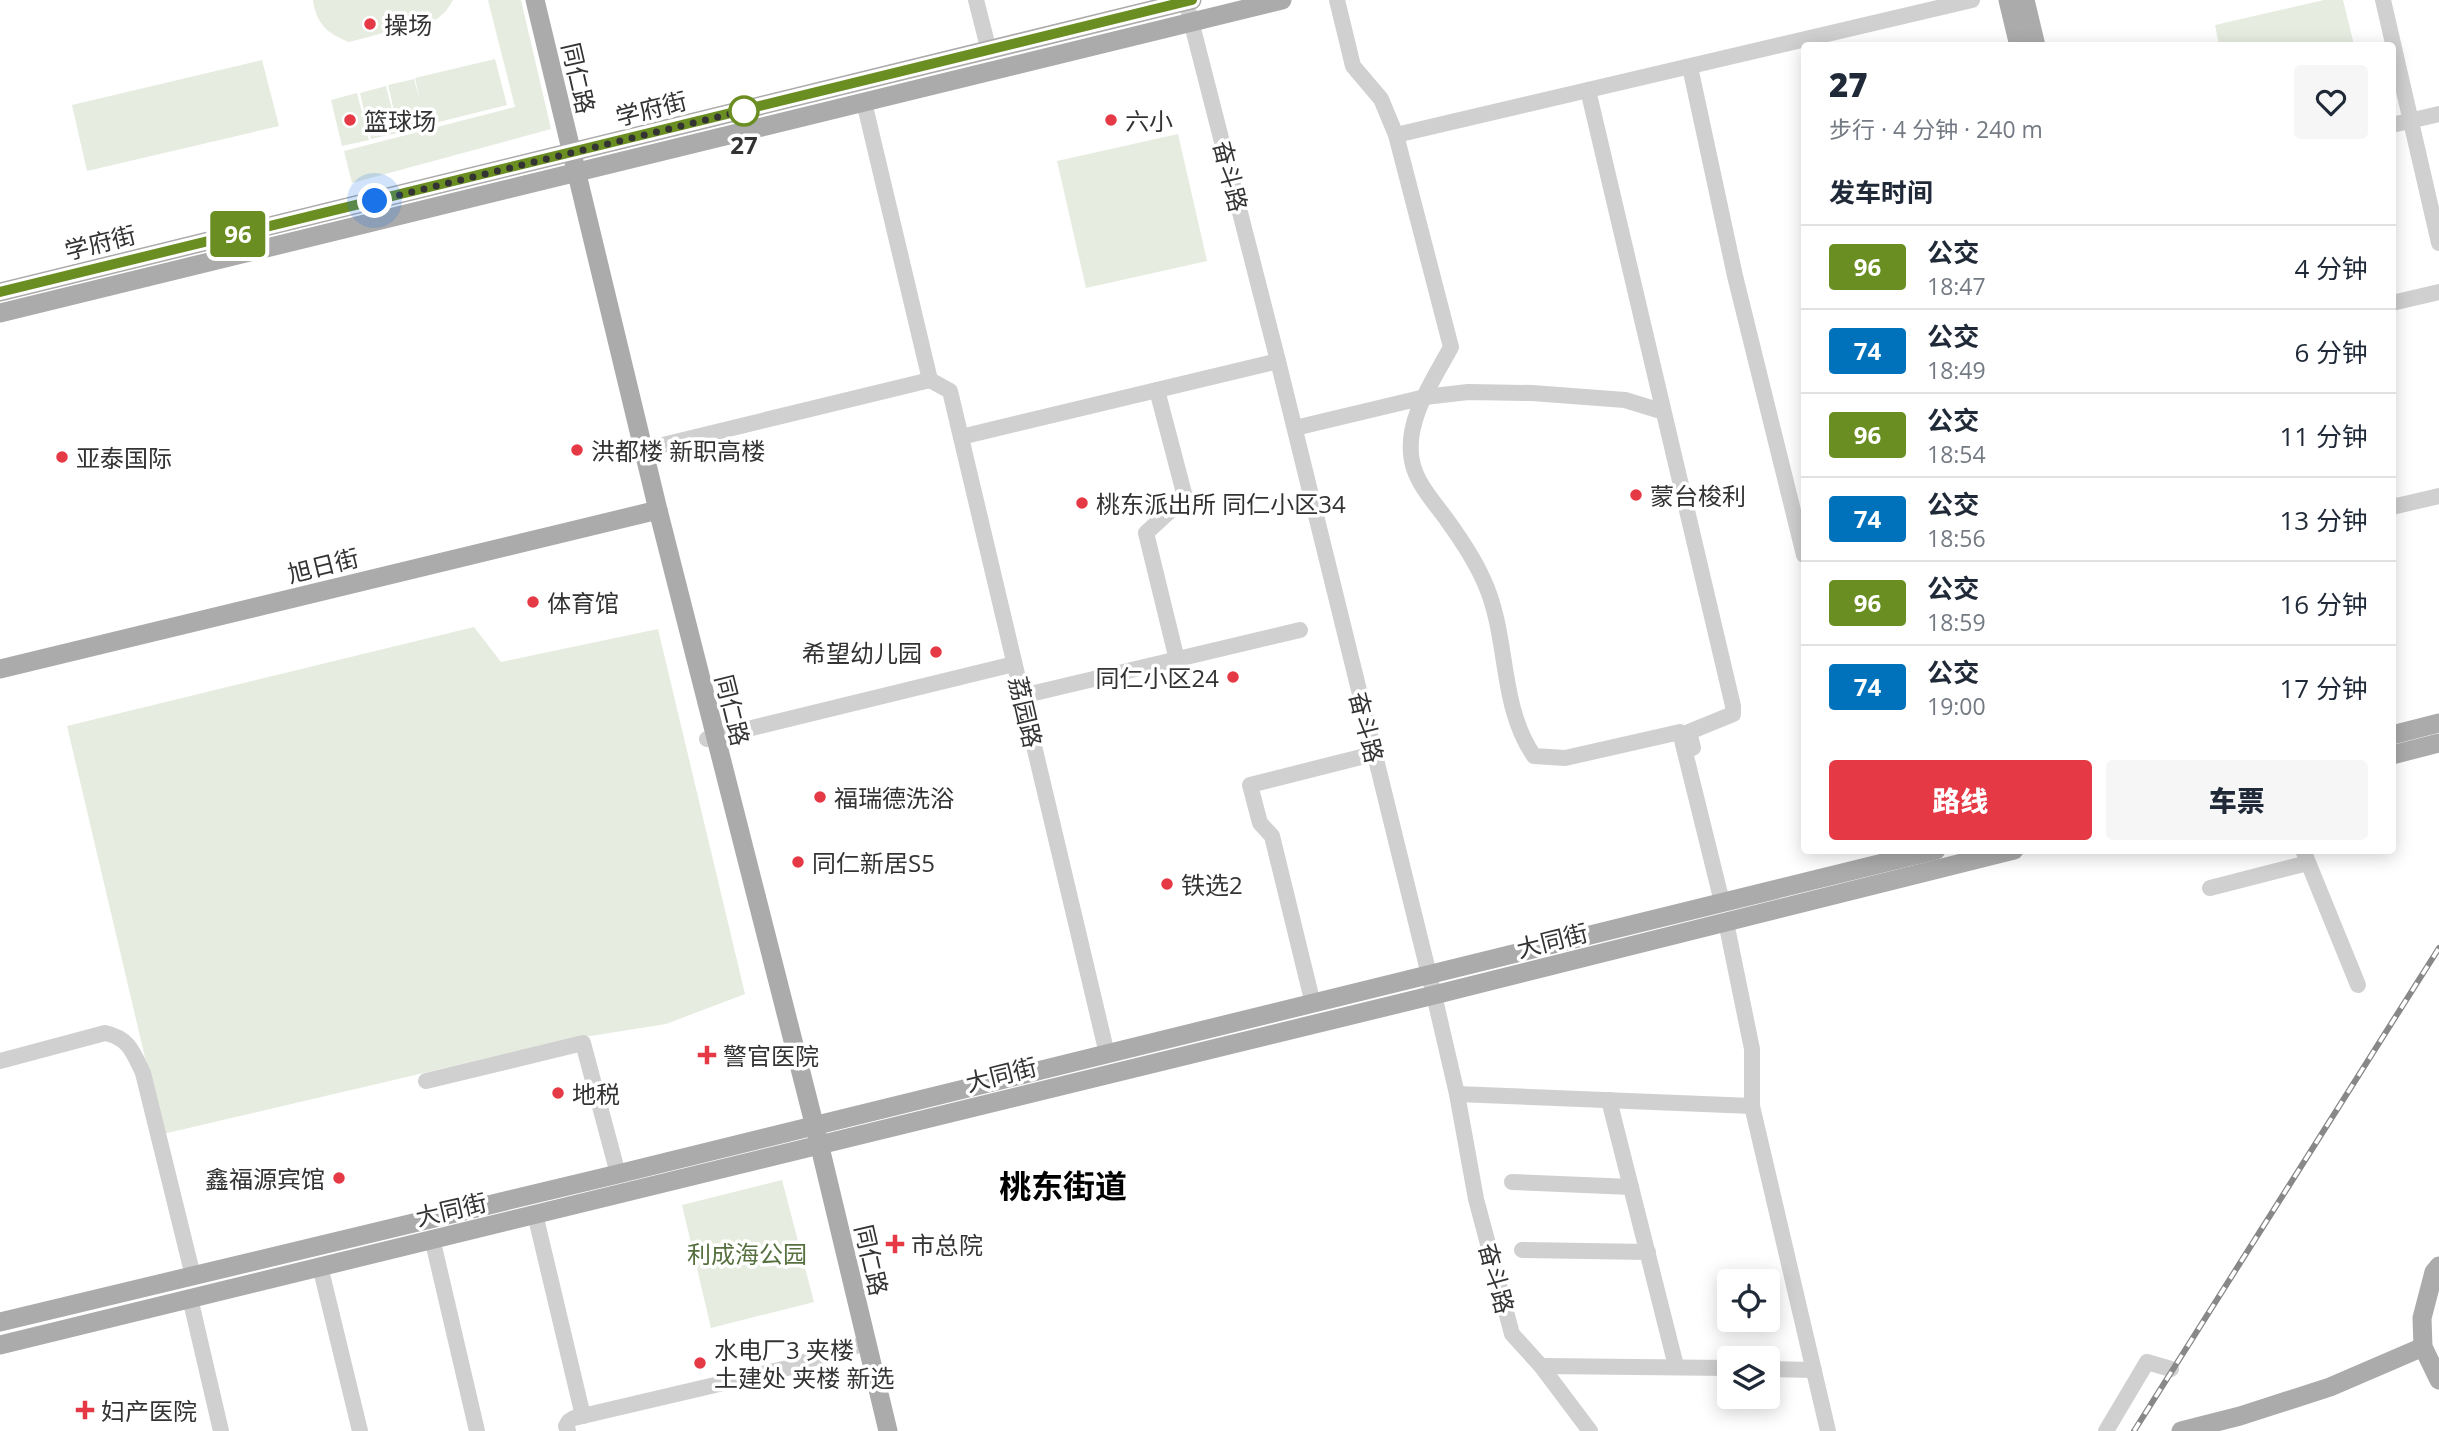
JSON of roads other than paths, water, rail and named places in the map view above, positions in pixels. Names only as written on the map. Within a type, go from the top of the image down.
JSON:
[{"type":"main road","name":"同仁路","points":[[527,0],[811,1136],[888,1431]]},
{"type":"main road","name":"同仁路","points":[[535,0],[569,163]]},
{"type":"main road","name":"学府街","points":[[0,313],[1188,0]]},
{"type":"main road","name":"学府街","points":[[0,292],[569,163],[864,102],[1282,0]]},
{"type":"main road","points":[[2008,0],[2018,42]]},
{"type":"main road","points":[[2025,0],[2035,42]]},
{"type":"main road","name":"旭日街","points":[[0,668],[655,511]]},
{"type":"main road","points":[[2396,734],[2439,723]]},
{"type":"main road","points":[[2396,754],[2439,743]]},
{"type":"main road","name":"大同街","points":[[0,1345],[535,1214],[1107,1054],[1313,1004],[1431,986],[1879,857],[1903,854]]},
{"type":"main road","name":"大同街","points":[[0,1322],[618,1174],[811,1136],[1431,986],[1726,922],[1998,854]]},
{"type":"main road","name":"同仁路","points":[[811,1136],[877,1431]]},
{"type":"main road","points":[[2439,1266],[2434,1272],[2422,1318],[2423,1347],[2439,1380]]},
{"type":"main road","points":[[2181,1431],[2240,1416],[2330,1387],[2423,1347]]},
{"type":"street","points":[[976,0],[989,51]]},
{"type":"street","name":"奋斗路","points":[[1188,0],[1191,22],[1295,428],[1431,986],[1457,1094],[1476,1199],[1512,1334],[1590,1431]]},
{"type":"street","points":[[1337,0],[1353,66],[1381,99],[1396,135],[1451,347],[1414,421],[1410,438],[1412,462],[1423,486],[1449,522],[1483,578],[1498,617],[1511,706],[1523,740],[1534,756],[1565,758],[1680,732],[1726,901]]},
{"type":"street","points":[[1396,135],[1972,0]]},
{"type":"street","points":[[2383,0],[2393,42]]},
{"type":"street","points":[[2396,54],[2439,243]]},
{"type":"street","points":[[1690,67],[1735,276],[1801,542]]},
{"type":"street","points":[[1588,90],[1661,411],[1733,706],[1733,714],[1689,732],[1726,901]]},
{"type":"street","points":[[641,450],[930,380],[864,102]]},
{"type":"street","points":[[2396,124],[2439,114]]},
{"type":"street","points":[[2396,302],[2439,292]]},
{"type":"street","points":[[961,437],[1278,361]]},
{"type":"street","name":"荔园路","points":[[930,380],[950,391],[1107,1054]]},
{"type":"street","points":[[1157,390],[1185,497],[1146,533],[1177,660]]},
{"type":"street","points":[[1295,428],[1425,397],[1468,392],[1532,393],[1625,400],[1661,411]]},
{"type":"street","points":[[2396,506],[2439,496]]},
{"type":"street","points":[[1022,696],[1300,630]]},
{"type":"street","points":[[711,738],[1014,664]]},
{"type":"street","points":[[1313,1004],[1272,836],[1260,824],[1250,785],[1373,754]]},
{"type":"street","points":[[2210,888],[2306,857],[2358,985]]},
{"type":"street","points":[[1726,922],[1752,1049],[1752,1106],[1828,1431]]},
{"type":"street","points":[[0,1061],[105,1033],[120,1037],[131,1050],[143,1073],[193,1276]]},
{"type":"street","points":[[426,1081],[583,1043],[618,1174]]},
{"type":"street","points":[[1457,1094],[1752,1106]]},
{"type":"street","points":[[1609,1100],[1676,1366]]},
{"type":"street","points":[[1512,1182],[1631,1187]]},
{"type":"street","points":[[535,1214],[583,1416]]},
{"type":"street","points":[[432,1238],[477,1431]]},
{"type":"street","points":[[1522,1250],[1648,1252]]},
{"type":"street","points":[[320,1266],[360,1431]]},
{"type":"street","points":[[190,1298],[221,1431]]},
{"type":"street","points":[[568,1431],[566,1426],[569,1421],[583,1416],[796,1366],[856,1346]]},
{"type":"street","points":[[2106,1431],[2147,1362],[2171,1369]]},
{"type":"street","points":[[1541,1367],[1717,1368]]},
{"type":"street","points":[[1780,1369],[1814,1370]]},
{"type":"railway","points":[[2134,1431],[2439,948]]},
{"type":"place","name":"操场","points":[[370,24]]},
{"type":"place","name":"27","points":[[744,111]]},
{"type":"place","name":"篮球场","points":[[350,120]]},
{"type":"place","name":"六小","points":[[1111,120]]},
{"type":"place","name":"洪都楼 新职高楼","points":[[577,450]]},
{"type":"place","name":"亚泰国际","points":[[62,457]]},
{"type":"place","name":"蒙台梭利","points":[[1636,495]]},
{"type":"place","name":"桃东派出所 同仁小区34","points":[[1082,503]]},
{"type":"place","name":"体育馆","points":[[533,602]]},
{"type":"place","name":"希望幼儿园","points":[[936,652]]},
{"type":"place","name":"同仁小区24","points":[[1233,677]]},
{"type":"place","name":"福瑞德洗浴","points":[[820,797]]},
{"type":"place","name":"同仁新居S5","points":[[798,862]]},
{"type":"place","name":"铁选2","points":[[1167,884]]},
{"type":"place","name":"警官医院","points":[[707,1055]]},
{"type":"place","name":"地税","points":[[558,1093]]},
{"type":"place","name":"鑫福源宾馆","points":[[339,1178]]},
{"type":"place","name":"市总院","points":[[895,1244]]},
{"type":"place","name":"水电厂3 夹楼 土建处 夹楼 新选","points":[[700,1363]]},
{"type":"place","name":"妇产医院","points":[[85,1410]]},
{"type":"district","name":"桃东街道","points":[[1063,1185]]},
{"type":"park label","name":"利成海公园","points":[[747,1253]]}]
